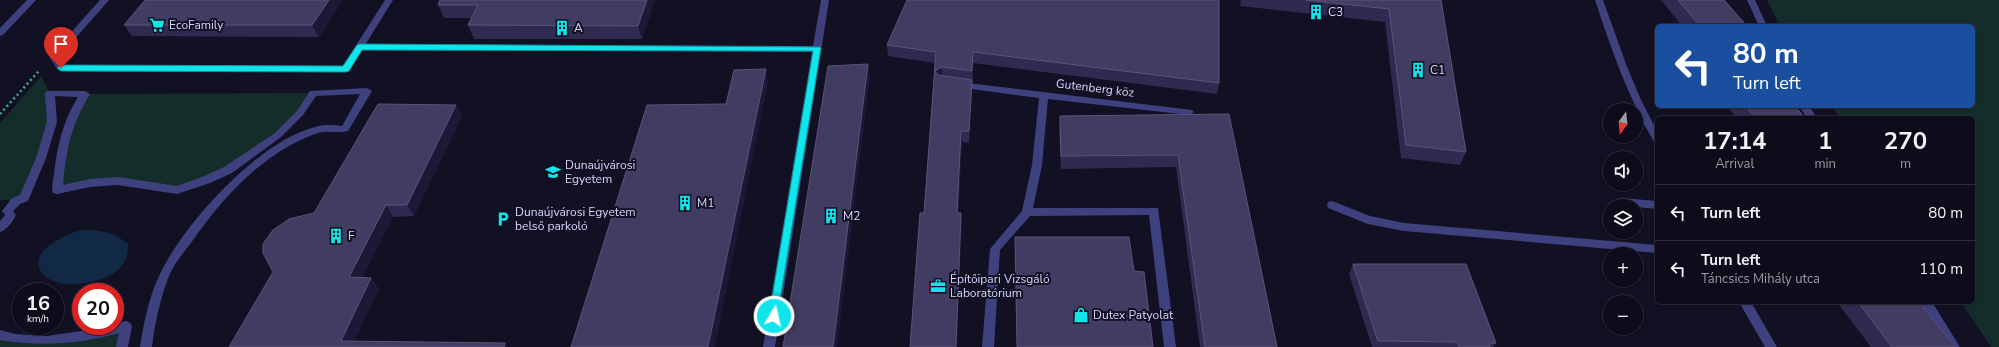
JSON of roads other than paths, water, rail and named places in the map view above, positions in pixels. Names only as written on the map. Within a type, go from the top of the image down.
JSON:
[{"type":"street","points":[[0,34],[32,0]]},
{"type":"street","points":[[105,0],[54,57],[61,68],[346,69],[389,0]]},
{"type":"street","points":[[769,347],[825,0]]},
{"type":"street","points":[[1599,0],[1621,64],[1636,100],[1655,136]]},
{"type":"street","points":[[1751,0],[1762,24]]},
{"type":"street","points":[[360,47],[817,48]]},
{"type":"street","points":[[950,84],[1044,95]]},
{"type":"street","points":[[0,228],[11,215],[7,211],[16,201],[24,198],[41,158],[52,122],[50,93],[85,94],[73,112],[64,136],[58,190],[90,183],[118,181],[176,190],[228,170],[244,160],[278,135],[300,113],[313,94],[368,91],[345,129],[313,130],[282,147],[257,164],[216,202],[197,224],[164,275],[149,328],[146,347]]},
{"type":"street","name":"Gutenberg köz","points":[[1026,212],[1037,165],[1044,95],[1189,112]]},
{"type":"street","points":[[1643,204],[1655,205]]},
{"type":"street","points":[[1332,206],[1368,220],[1404,227],[1655,249]]},
{"type":"street","points":[[988,347],[995,249],[1026,212],[1154,211],[1170,347]]},
{"type":"street","points":[[1746,304],[1772,347]]},
{"type":"street","points":[[1927,304],[1954,347]]},
{"type":"street","points":[[0,335],[27,342],[56,342],[94,336],[126,326],[122,347]]},
{"type":"water","points":[[81,230],[94,230],[112,234],[128,244],[126,259],[118,270],[102,279],[72,284],[53,281],[45,277],[40,270],[38,262],[40,255],[45,249],[67,235]]},
{"type":"place","name":"C3","points":[[1316,12]]},
{"type":"place","name":"EcoFamily","points":[[157,25]]},
{"type":"place","name":"A","points":[[562,28]]},
{"type":"place","name":"C1","points":[[1418,70]]},
{"type":"place","name":"Dunaújvárosi Egyetem","points":[[553,172]]},
{"type":"place","name":"M1","points":[[685,203]]},
{"type":"place","name":"M2","points":[[831,216]]},
{"type":"place","name":"Dunaújvárosi Egyetem belső parkoló","points":[[503,219]]},
{"type":"place","name":"F","points":[[336,236]]},
{"type":"place","name":"Építőipari Vizsgáló Laboratórium","points":[[938,286]]},
{"type":"place","name":"Dutex Patyolat","points":[[1081,315]]}]
